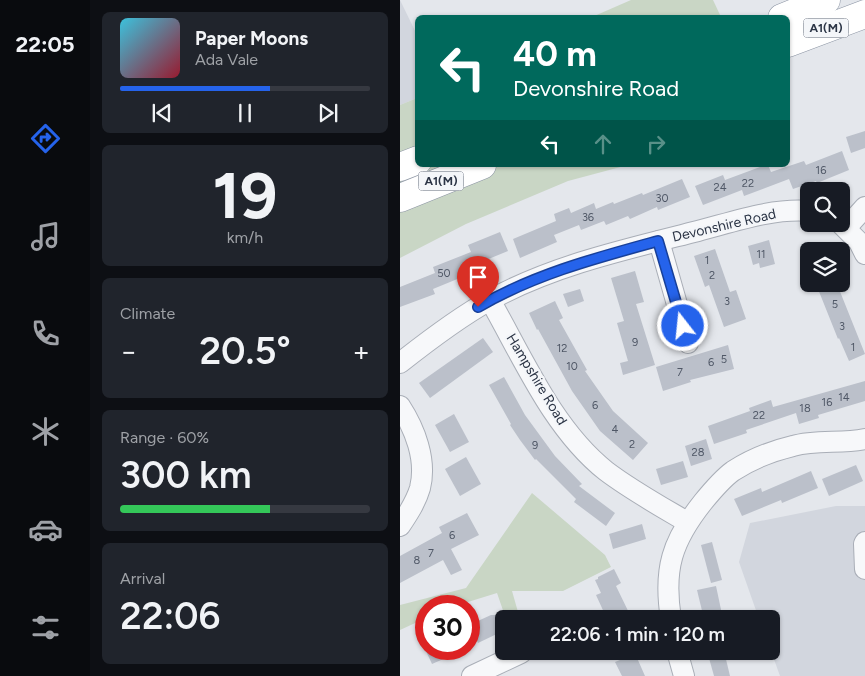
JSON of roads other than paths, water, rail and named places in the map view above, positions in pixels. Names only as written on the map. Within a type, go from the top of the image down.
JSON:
[{"type":"highway","name":"A1(M)","points":[[789,15],[826,0]]},
{"type":"highway","name":"A1(M)","points":[[790,42],[865,14]]},
{"type":"highway","name":"A1(M)","points":[[400,167],[415,161]]},
{"type":"highway","name":"A1(M)","points":[[400,198],[477,167]]},
{"type":"street","points":[[850,221],[865,207]]},
{"type":"street","name":"Devonshire Road","points":[[400,363],[438,333],[490,300],[578,262],[760,215],[800,210]]},
{"type":"street","points":[[850,232],[859,242],[865,254]]},
{"type":"street","points":[[658,241],[688,343]]},
{"type":"street","name":"Hampshire Road","points":[[490,300],[551,409],[578,444],[606,470],[687,522]]},
{"type":"street","points":[[400,406],[418,442],[422,467],[420,486],[414,504],[400,526]]},
{"type":"street","points":[[670,610],[668,580],[675,547],[687,522],[712,491],[732,472],[757,458],[794,445],[865,439]]},
{"type":"street","points":[[865,542],[865,569]]},
{"type":"street","points":[[472,676],[505,660]]},
{"type":"street","points":[[680,660],[684,676]]}]
